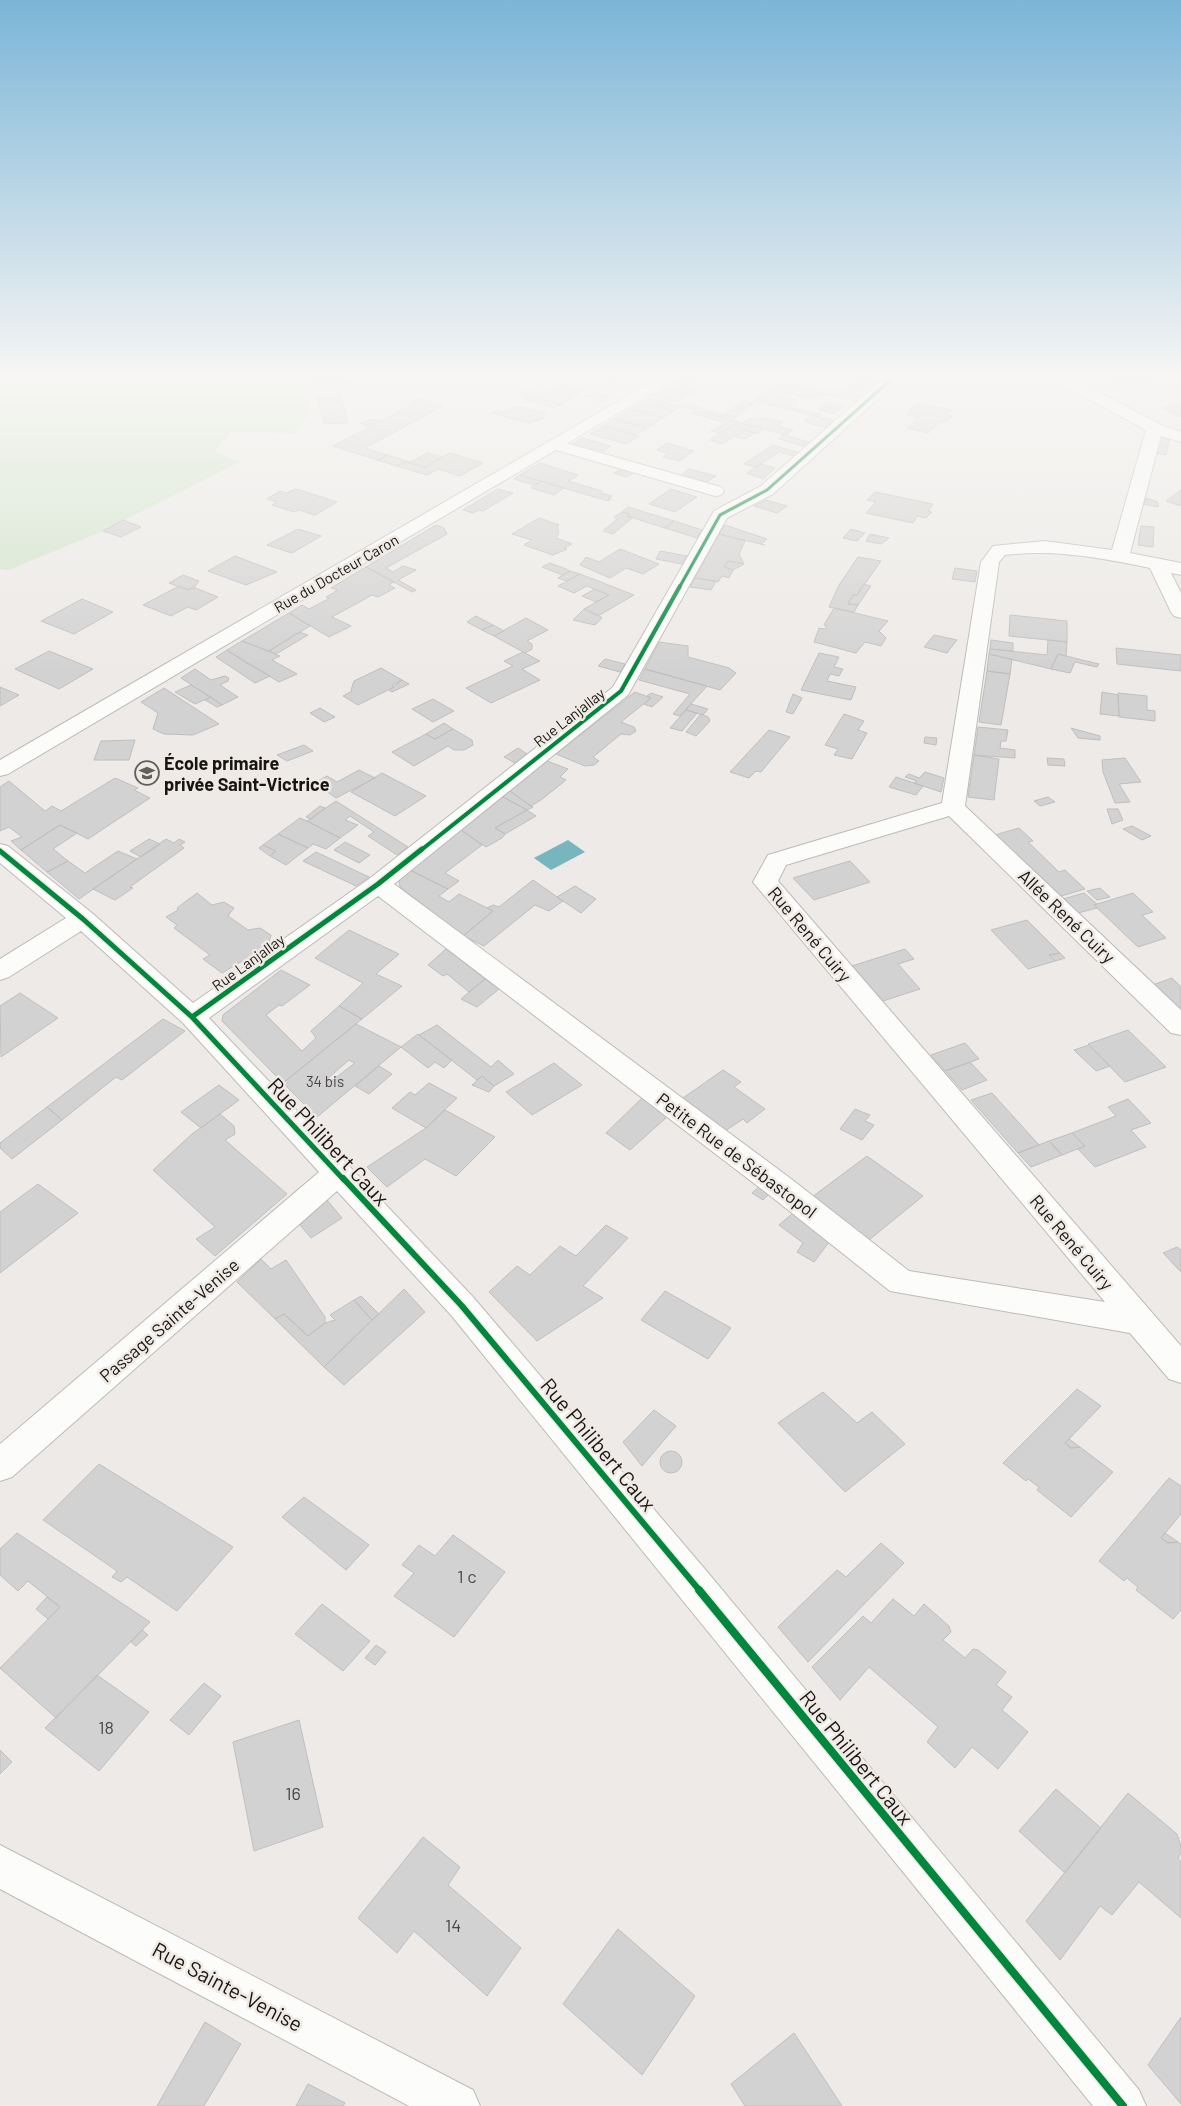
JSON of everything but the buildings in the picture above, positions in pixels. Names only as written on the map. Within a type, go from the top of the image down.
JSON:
[{"type":"street","name":"Rue du Docteur Caron","points":[[0,769],[503,475]]},
{"type":"street","points":[[660,475],[715,491]]},
{"type":"street","name":"Rue Lanjallay","points":[[192,1017],[378,884],[621,691],[720,515],[767,490],[784,475]]},
{"type":"street","points":[[1120,555],[1143,475]]},
{"type":"street","points":[[953,807],[990,562],[998,550],[1017,547],[1055,548],[1120,555],[1181,569]]},
{"type":"street","points":[[1157,564],[1181,612]]},
{"type":"street","name":"Allée René Cuiry","points":[[953,807],[1181,1026]]},
{"type":"street","name":"Rue René Cuiry","points":[[953,807],[776,860],[765,882],[1181,1368]]},
{"type":"street","name":"Rue Philibert Caux","points":[[0,851],[83,919],[192,1017],[469,1314],[691,1580],[1123,2106]]},
{"type":"street","name":"Petite Rue de Sébastopol","points":[[378,884],[779,1186],[901,1282],[1140,1321]]},
{"type":"street","points":[[0,971],[83,919]]},
{"type":"street","name":"Passage Sainte-Venise","points":[[0,1466],[337,1174]]},
{"type":"street","name":"Rue Sainte-Venise","points":[[0,1866],[457,2106]]},
{"type":"green space","points":[[0,475],[214,475],[103,531],[9,570],[0,569]]},
{"type":"water","points":[[568,840],[585,852],[551,870],[534,858]]},
{"type":"cycle path","points":[[192,1017],[378,884],[621,691],[720,515],[767,490],[784,475]]},
{"type":"cycle path","points":[[0,851],[83,919],[192,1017],[462,1306],[691,1580],[1123,2106]]},
{"type":"place","name":"École primaire privée Saint-Victrice","points":[[147,773]]}]
